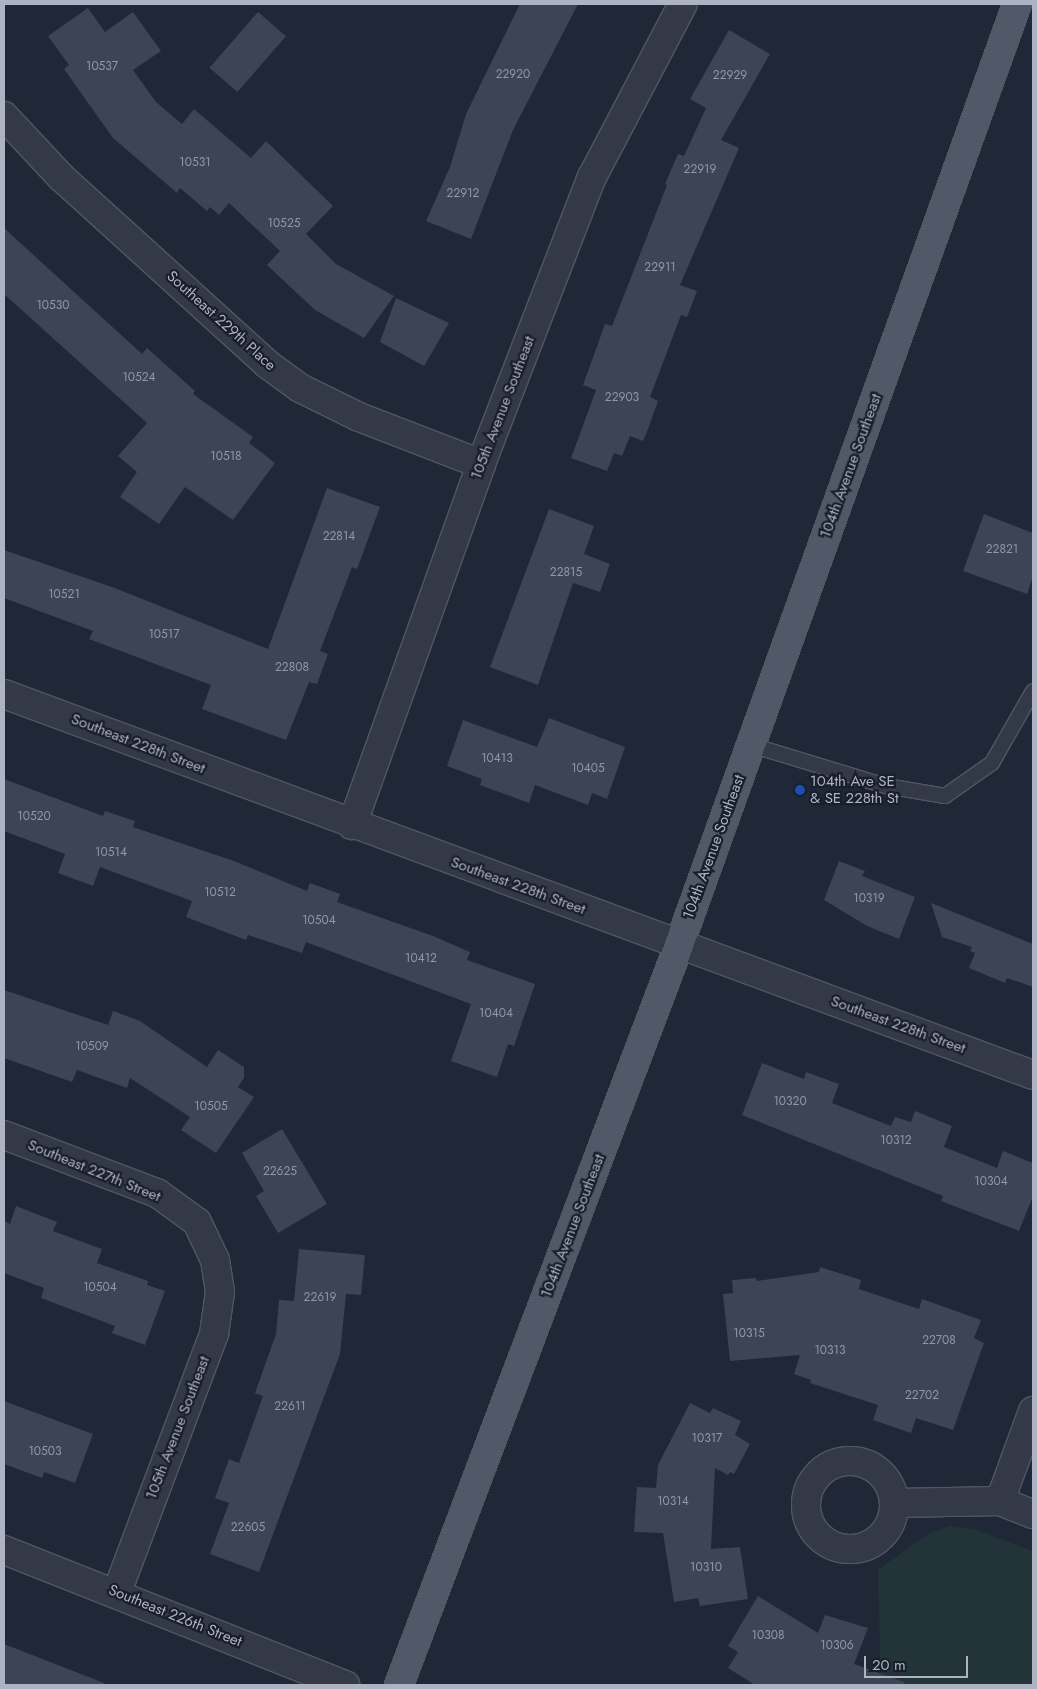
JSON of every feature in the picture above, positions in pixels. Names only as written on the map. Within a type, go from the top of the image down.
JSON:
[{"type":"main road","name":"104th Avenue Southeast","points":[[400,1685],[679,945],[1017,4]]},
{"type":"street","name":"105th Avenue Southeast","points":[[352,825],[481,464],[592,177],[683,4]]},
{"type":"street","name":"Southeast 229th Place","points":[[4,116],[62,177],[267,364],[300,388],[359,418],[481,464]]},
{"type":"street","name":"Southeast 228th Street","points":[[4,694],[352,825],[1033,1075]]},
{"type":"street","name":"Southeast 227th Street","points":[[4,1136],[157,1193],[196,1222],[214,1260]]},
{"type":"street","name":"105th Avenue Southeast","points":[[117,1592],[214,1334],[220,1292],[214,1260]]},
{"type":"street","points":[[1000,1501],[1033,1411]]},
{"type":"street","points":[[896,1502],[1000,1501],[1033,1514]]},
{"type":"street","name":"Southeast 226th Street","points":[[4,1550],[117,1592],[345,1685]]},
{"type":"lane","points":[[751,745],[886,786],[945,796],[992,763],[1033,691]]},
{"type":"shaded area","points":[[949,1526],[974,1529],[1033,1551],[1033,1685],[881,1685],[878,1570],[928,1534]]},
{"type":"building","points":[[520,4],[578,4],[513,130],[471,239],[426,221],[450,167],[466,114]]},
{"type":"building","points":[[88,8],[105,32],[133,12],[161,51],[133,70],[156,102],[182,124],[194,109],[251,158],[266,141],[333,206],[306,234],[336,264],[394,296],[364,338],[315,310],[267,265],[280,251],[229,203],[219,215],[210,207],[207,211],[180,188],[177,193],[113,138],[64,69],[69,65],[48,36]]},
{"type":"building","points":[[258,12],[286,36],[237,92],[209,68]]},
{"type":"building","points":[[729,30],[770,54],[721,140],[739,148],[680,285],[697,291],[687,317],[681,315],[650,397],[658,401],[648,429],[643,441],[630,436],[622,456],[614,453],[607,471],[571,458],[596,390],[583,385],[605,324],[612,326],[678,154],[684,156],[706,108],[690,99]]},
{"type":"building","points":[[4,228],[142,354],[147,348],[195,391],[193,394],[253,437],[249,443],[275,463],[233,520],[185,487],[159,524],[120,497],[137,472],[118,456],[147,423],[4,294]]},
{"type":"building","points":[[396,298],[449,323],[424,366],[380,342]]},
{"type":"building","points":[[327,488],[380,507],[357,569],[352,567],[320,651],[328,654],[317,684],[309,682],[286,740],[202,709],[211,685],[89,639],[93,631],[4,598],[4,550],[112,587],[268,649]]},
{"type":"building","points":[[549,509],[594,526],[584,554],[610,564],[600,592],[573,583],[538,685],[490,667]]},
{"type":"building","points":[[984,514],[1033,533],[1033,576],[1027,594],[963,571]]},
{"type":"building","points":[[549,718],[625,747],[607,799],[592,793],[588,805],[535,785],[529,803],[480,785],[482,779],[447,766],[463,720],[537,747]]},
{"type":"building","points":[[4,779],[103,816],[105,811],[135,821],[133,827],[234,861],[307,891],[310,883],[340,894],[337,902],[433,936],[470,952],[467,960],[535,984],[514,1046],[508,1044],[497,1077],[451,1061],[471,1004],[306,942],[302,953],[248,935],[246,940],[186,917],[192,901],[100,867],[93,886],[58,873],[65,854],[4,831]]},
{"type":"building","points":[[839,861],[865,871],[862,876],[915,897],[899,939],[867,926],[824,900]]},
{"type":"building","points":[[931,903],[1033,944],[1033,987],[1007,978],[1005,983],[969,968],[975,953],[970,951],[972,947],[942,937]]},
{"type":"building","points":[[4,990],[108,1025],[113,1011],[140,1021],[207,1067],[218,1050],[244,1067],[244,1078],[238,1087],[254,1097],[216,1153],[181,1130],[190,1117],[130,1078],[127,1088],[77,1070],[72,1082],[4,1058]]},
{"type":"building","points":[[762,1063],[804,1079],[806,1072],[839,1084],[832,1103],[891,1126],[895,1117],[911,1122],[915,1111],[952,1126],[944,1147],[997,1168],[1003,1151],[1033,1163],[1033,1196],[1019,1231],[941,1201],[943,1196],[742,1115]]},
{"type":"building","points":[[282,1129],[327,1204],[278,1233],[256,1196],[264,1191],[242,1153]]},
{"type":"building","points":[[16,1206],[57,1222],[53,1231],[102,1249],[97,1263],[148,1281],[147,1285],[165,1291],[145,1345],[112,1333],[115,1326],[41,1298],[44,1288],[4,1273],[4,1221],[10,1224]]},
{"type":"building","points":[[299,1249],[365,1255],[361,1295],[346,1294],[340,1354],[259,1572],[210,1554],[229,1503],[215,1498],[229,1459],[239,1463],[263,1396],[255,1393],[276,1334],[279,1300],[294,1301]]},
{"type":"building","points":[[820,1267],[861,1280],[859,1289],[919,1309],[922,1299],[981,1320],[974,1338],[984,1343],[953,1430],[916,1418],[911,1433],[873,1420],[878,1405],[810,1383],[811,1380],[794,1374],[800,1355],[730,1361],[723,1294],[733,1293],[732,1280],[756,1278],[757,1281],[819,1272]]},
{"type":"building","points":[[4,1401],[93,1434],[75,1483],[44,1472],[42,1478],[4,1464]]},
{"type":"building","points":[[690,1403],[710,1413],[713,1408],[741,1421],[735,1435],[750,1444],[734,1474],[730,1472],[728,1475],[715,1468],[711,1549],[740,1547],[748,1599],[700,1606],[698,1598],[674,1602],[663,1533],[634,1532],[637,1487],[656,1488],[658,1465]]},
{"type":"building","points":[[758,1596],[818,1633],[825,1615],[868,1628],[854,1664],[904,1682],[904,1685],[755,1685],[728,1668],[738,1652],[728,1646]]},
{"type":"building","points":[[4,1644],[104,1683],[103,1685],[4,1685]]},
{"type":"place","name":"104th Ave SE & SE 228th St","points":[[800,790]]}]
